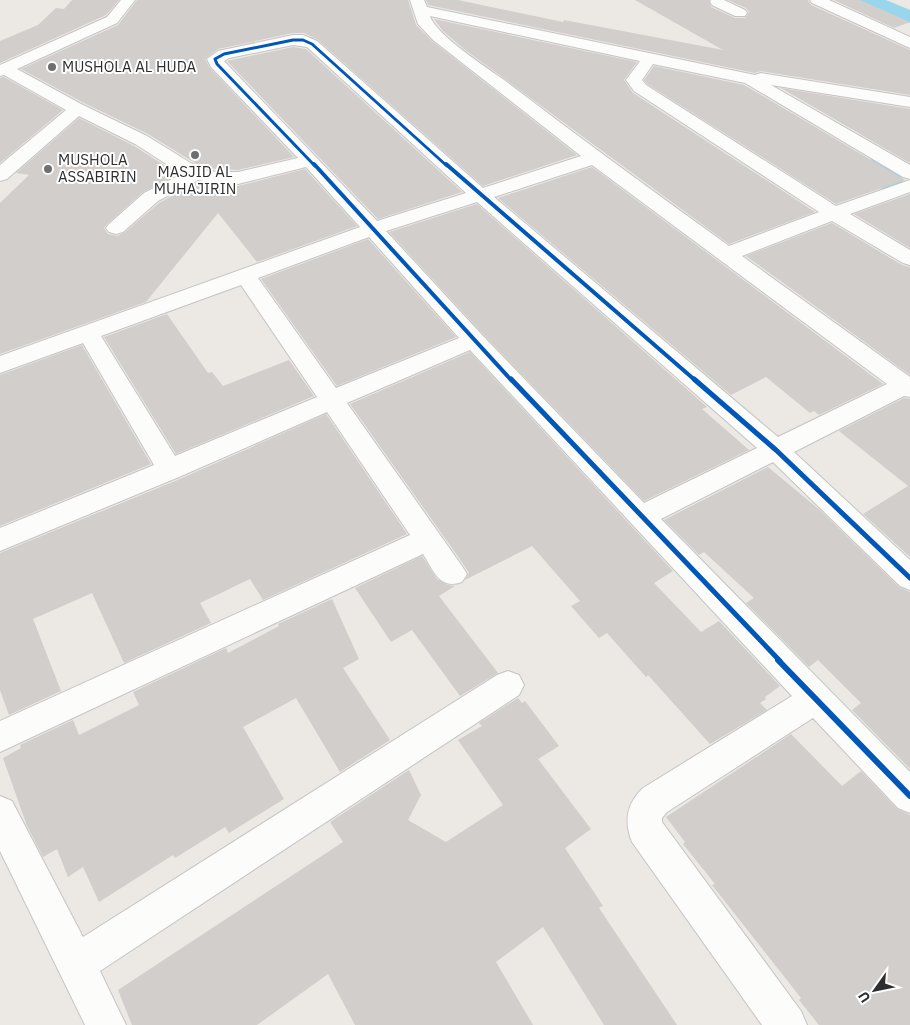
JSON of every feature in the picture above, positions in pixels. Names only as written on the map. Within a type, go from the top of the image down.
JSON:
[{"type":"street","points":[[3,70],[112,20],[128,0]]},
{"type":"street","points":[[817,0],[910,44]]},
{"type":"street","points":[[718,1],[740,13]]},
{"type":"street","points":[[418,5],[464,19],[750,78],[910,174]]},
{"type":"street","points":[[418,5],[425,24],[438,38],[595,158],[908,387],[641,517]]},
{"type":"street","points":[[438,38],[464,19]]},
{"type":"street","points":[[910,578],[776,450],[480,195],[307,41],[293,40],[216,57],[214,62],[310,160],[474,340],[641,517],[910,796]]},
{"type":"street","points":[[650,57],[634,80],[636,85],[834,213],[910,259]]},
{"type":"street","points":[[3,70],[141,140],[196,174],[216,178],[238,178],[310,160]]},
{"type":"street","points":[[737,75],[910,102]]},
{"type":"street","points":[[0,175],[77,109]]},
{"type":"street","points":[[0,365],[373,229],[595,158]]},
{"type":"street","points":[[116,228],[151,197],[196,174]]},
{"type":"street","points":[[726,254],[910,186]]},
{"type":"street","points":[[246,276],[452,574]]},
{"type":"street","points":[[88,333],[170,470]]},
{"type":"street","points":[[0,540],[170,470],[332,399],[474,340]]},
{"type":"street","points":[[0,738],[428,539]]},
{"type":"street","points":[[76,964],[508,685]]},
{"type":"street","points":[[787,1025],[645,829],[643,819],[646,808],[655,800],[816,698]]},
{"type":"street","points":[[0,813],[106,1025]]},
{"type":"building","points":[[72,0],[119,0],[106,15],[0,63],[0,41],[38,25],[56,8],[64,9]]},
{"type":"building","points":[[137,0],[408,0],[416,25],[432,41],[577,155],[483,186],[318,40],[304,33],[293,33],[218,49],[205,59],[210,68],[294,157],[238,170],[203,168],[148,134],[84,103],[21,69],[118,25]]},
{"type":"building","points":[[426,0],[458,0],[563,22],[564,20],[723,50],[635,0],[709,0],[711,7],[735,18],[745,18],[749,12],[746,8],[728,0],[808,0],[811,5],[910,50],[910,95],[761,71],[755,73],[428,5]]},
{"type":"building","points":[[834,0],[860,0],[910,22],[894,28]]},
{"type":"building","points":[[434,19],[637,62],[624,80],[633,93],[815,212],[729,244],[464,49],[443,31]]},
{"type":"building","points":[[293,47],[306,49],[462,192],[378,219],[227,61]]},
{"type":"building","points":[[654,66],[744,85],[905,180],[836,204],[647,84],[644,80]]},
{"type":"building","points":[[4,77],[63,110],[0,163],[0,78]]},
{"type":"building","points":[[781,88],[910,109],[910,163]]},
{"type":"building","points":[[79,118],[134,146],[178,174],[143,192],[108,223],[104,228],[108,234],[117,236],[124,233],[159,203],[198,182],[216,186],[238,186],[305,169],[357,226],[257,262],[218,213],[146,302],[0,354],[0,203],[29,175],[16,173]]},
{"type":"building","points":[[592,167],[883,384],[819,415],[814,411],[810,413],[766,377],[731,395],[498,198]]},
{"type":"building","points":[[910,194],[910,248],[854,214]]},
{"type":"building","points":[[477,204],[707,407],[702,409],[749,450],[644,501],[483,334],[389,232]]},
{"type":"building","points":[[832,223],[902,265],[910,267],[910,375],[746,256]]},
{"type":"building","points":[[368,239],[456,337],[337,386],[261,279]]},
{"type":"building","points":[[167,314],[208,373],[212,372],[223,386],[289,360],[314,396],[176,454],[104,337]]},
{"type":"building","points":[[82,345],[151,464],[0,526],[0,375]]},
{"type":"building","points":[[470,352],[673,571],[654,583],[701,632],[719,621],[780,686],[760,703],[767,710],[710,744],[607,633],[599,638],[571,606],[580,601],[532,546],[465,580],[469,573],[464,565],[350,404]]},
{"type":"building","points":[[904,398],[910,399],[910,557],[863,514],[908,486],[839,431]]},
{"type":"building","points":[[326,414],[407,534],[263,600],[250,579],[200,603],[211,623],[124,663],[92,593],[33,619],[61,691],[9,715],[0,690],[0,553],[180,479]]},
{"type":"building","points":[[768,467],[821,511],[899,587],[910,592],[910,769],[852,710],[861,703],[818,660],[809,667],[746,603],[754,598],[704,552],[699,555],[664,520]]},
{"type":"building","points":[[422,556],[437,579],[447,585],[455,586],[439,596],[498,673],[460,696],[412,630],[391,642],[355,588]]},
{"type":"building","points":[[332,599],[359,659],[343,668],[390,740],[340,772],[296,698],[243,727],[284,799],[229,833],[225,827],[175,858],[173,855],[99,902],[83,867],[68,877],[57,849],[43,857],[27,826],[3,758],[21,748],[20,745],[73,720],[79,735],[139,705],[133,692],[226,648],[228,653],[279,626],[278,624]]},
{"type":"building","points":[[518,698],[522,703],[525,701],[559,746],[538,759],[591,829],[565,848],[603,906],[599,908],[677,1025],[604,1025],[543,927],[496,962],[533,1025],[355,1025],[328,974],[257,1025],[132,1025],[118,990],[343,842],[330,822],[409,770],[421,795],[408,820],[446,842],[503,805],[458,740],[482,726],[479,723]]},
{"type":"building","points":[[791,734],[842,786],[861,771],[897,809],[910,815],[910,1025],[819,1025],[799,1000],[801,998],[712,885],[715,884],[683,844],[685,842],[666,817]]},
{"type":"waterway","points":[[869,0],[910,17]]},
{"type":"waterway","points":[[882,162],[892,185]]},
{"type":"cycle path","points":[[910,578],[776,450],[480,195],[312,44],[303,40],[293,40],[224,54],[215,59],[217,64],[310,160],[474,340],[641,517],[910,796]]},
{"type":"place","name":"MUSHOLA AL HUDA","points":[[52,67]]},
{"type":"place","name":"MASJID AL MUHAJIRIN","points":[[195,155]]},
{"type":"place","name":"MUSHOLA ASSABIRIN","points":[[48,169]]}]
